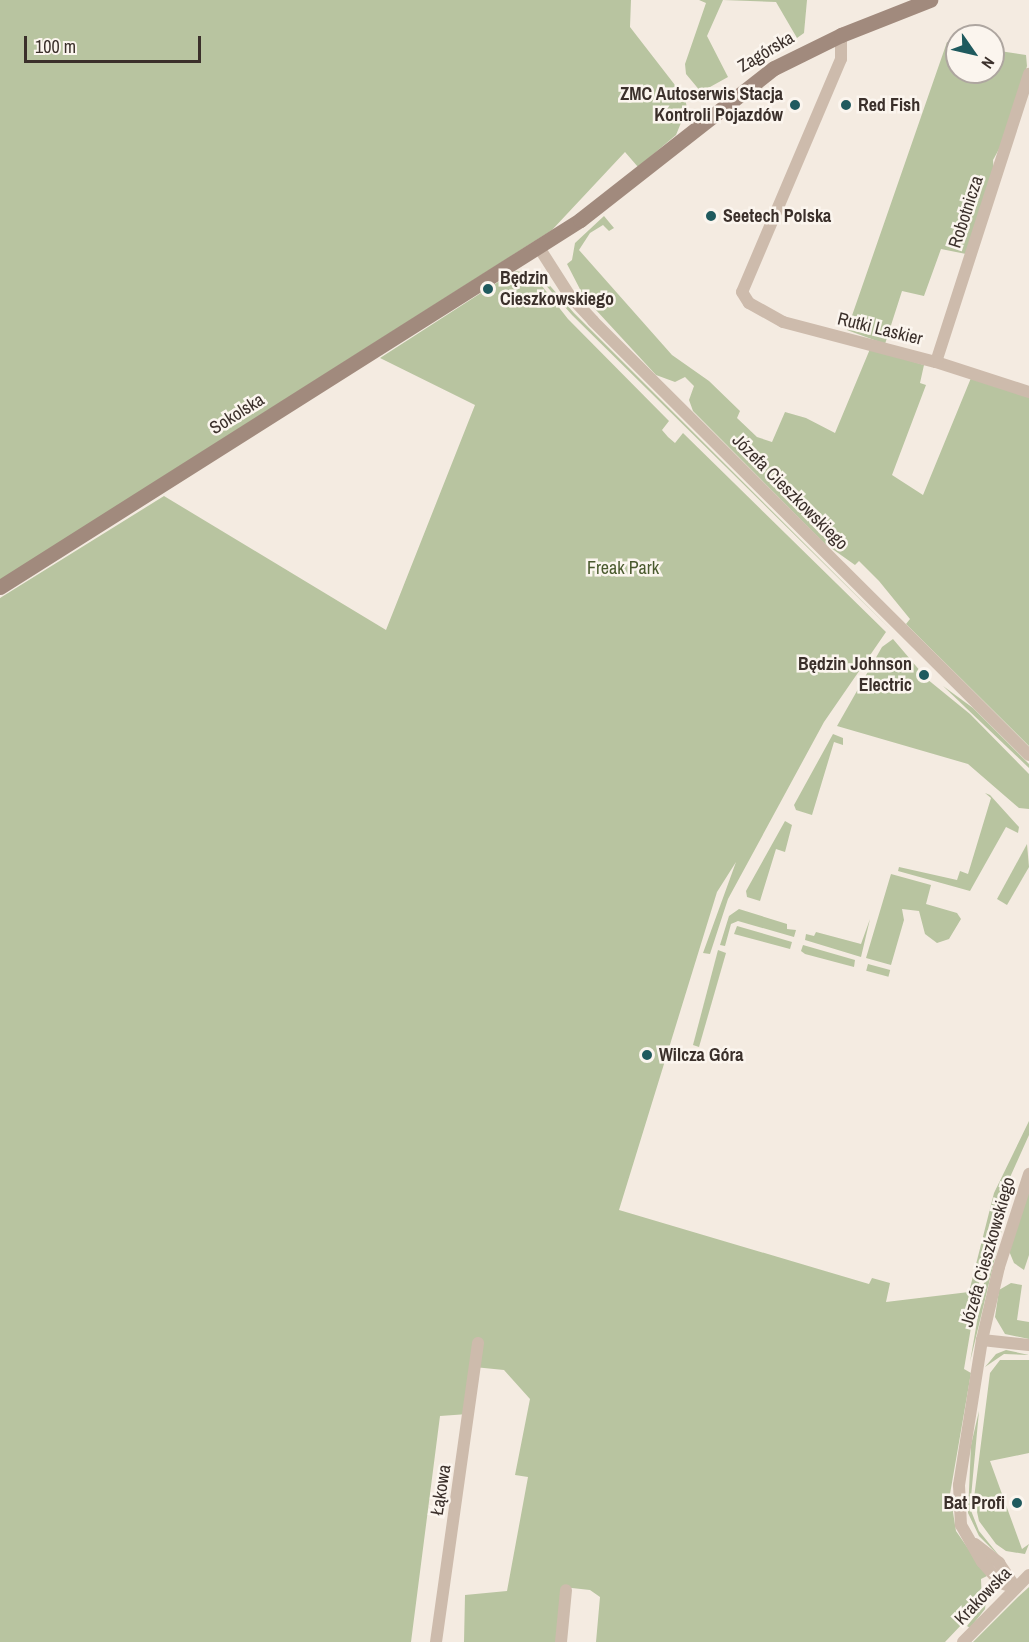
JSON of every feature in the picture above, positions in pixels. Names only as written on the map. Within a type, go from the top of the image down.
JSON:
[{"type":"street","name":"Zagórska","points":[[494,275],[600,204],[752,81],[841,35],[930,0]]},
{"type":"street","name":"Rutki Laskier","points":[[841,35],[841,59],[744,280],[742,292],[749,303],[783,322],[936,362],[1029,392]]},
{"type":"street","name":"Robotnicza","points":[[936,362],[1029,74]]},
{"type":"street","name":"Józefa Cieszkowskiego","points":[[537,246],[570,296],[593,321],[1029,755]]},
{"type":"street","name":"Sokolska","points":[[0,587],[494,275]]},
{"type":"street","name":"Józefa Cieszkowskiego","points":[[1016,1588],[991,1574],[961,1525],[959,1485],[982,1340],[999,1267],[1029,1174]]},
{"type":"street","name":"Józefa Cieszkowskiego","points":[[982,1340],[1029,1345]]},
{"type":"street","name":"Łąkowa","points":[[435,1642],[478,1343]]},
{"type":"street","name":"Krakowska","points":[[963,1642],[1029,1575]]},
{"type":"street","points":[[561,1642],[566,1590]]},
{"type":"green space","points":[[0,0],[631,0],[630,27],[685,98],[687,108],[676,135],[638,167],[625,152],[552,230],[0,580]]},
{"type":"green space","points":[[699,0],[723,0],[707,36],[728,77],[701,92],[686,74],[685,64],[706,3]]},
{"type":"green space","points":[[723,0],[807,0],[804,33],[797,38],[776,2]]},
{"type":"green space","points":[[945,48],[945,84],[1005,84],[1005,52],[1026,55],[1027,66],[1009,131],[993,160],[994,173],[966,254],[941,249],[924,296],[902,291],[885,344],[847,330]]},
{"type":"green space","points":[[604,216],[614,228],[609,231],[603,225],[590,233],[579,250],[672,355],[709,381],[740,411],[737,418],[757,437],[772,442],[785,412],[806,418],[835,433],[870,349],[924,365],[920,383],[926,385],[892,475],[923,495],[971,378],[1029,397],[1029,746],[906,624],[910,619],[879,581],[859,561],[855,565],[824,543],[693,411],[689,400],[694,386],[685,377],[675,382],[656,375],[584,297],[567,264],[572,260],[575,243]]},
{"type":"green space","name":"Freak Park","points":[[515,271],[537,274],[518,273],[506,277],[509,281],[533,280],[542,286],[568,319],[669,421],[662,430],[668,437],[675,443],[683,433],[886,632],[824,722],[728,899],[710,954],[703,953],[736,862],[717,892],[619,1210],[869,1284],[872,1278],[890,1283],[886,1302],[969,1292],[994,1193],[1029,1121],[1029,1135],[998,1204],[977,1292],[964,1369],[971,1373],[950,1494],[956,1531],[987,1576],[981,1579],[982,1603],[945,1642],[596,1642],[600,1597],[590,1590],[563,1587],[557,1642],[464,1642],[465,1595],[507,1591],[528,1477],[515,1475],[530,1399],[504,1370],[474,1367],[468,1414],[440,1416],[411,1642],[0,1642],[0,598],[164,496],[386,630],[475,405],[380,358]]},
{"type":"green space","points":[[544,279],[574,313],[890,629],[572,315],[543,282]]},
{"type":"green space","points":[[893,639],[927,679],[970,714],[1029,774],[1029,809],[1019,808],[968,764],[837,726],[882,647]]},
{"type":"green space","points":[[943,686],[973,708],[1029,764],[1029,768]]},
{"type":"green space","points":[[833,734],[843,738],[843,745],[834,742],[812,815],[796,810],[794,805]]},
{"type":"green space","points":[[985,793],[990,795],[1019,827],[1018,833],[1006,827],[970,891],[898,871],[899,867],[957,880],[960,871],[968,874],[991,798]]},
{"type":"green space","points":[[785,821],[792,825],[785,852],[776,849],[760,901],[747,897],[746,891]]},
{"type":"green space","points":[[1027,844],[1029,867],[1007,905],[997,899]]},
{"type":"green space","points":[[891,874],[931,885],[926,904],[957,913],[961,919],[949,939],[937,943],[925,934],[919,911],[902,909],[904,920],[891,965],[866,958]]},
{"type":"green space","points":[[739,909],[787,924],[787,929],[796,930],[794,937],[738,921],[731,924],[725,946],[720,945],[729,916]]},
{"type":"green space","points":[[870,919],[861,957],[805,940],[806,934],[814,936],[816,932],[861,944]]},
{"type":"green space","points":[[737,926],[792,942],[790,949],[734,934]]},
{"type":"green space","points":[[803,945],[855,960],[854,967],[805,954],[801,951]]},
{"type":"green space","points":[[718,950],[726,953],[699,1047],[693,1045]]},
{"type":"green space","points":[[868,964],[890,970],[888,977],[866,971]]},
{"type":"green space","points":[[1029,1191],[1029,1255],[1024,1270],[1014,1263],[1009,1251]]},
{"type":"green space","points":[[1006,1194],[1003,1225],[970,1362],[983,1287]]},
{"type":"green space","points":[[1011,1283],[1022,1285],[1017,1320],[1029,1322],[1029,1339],[1005,1334],[995,1317],[999,1290]]},
{"type":"green space","points":[[1006,1350],[1029,1355],[1004,1354],[985,1367],[996,1354]]},
{"type":"green space","points":[[1000,1360],[1029,1360],[1029,1453],[990,1461],[1022,1549],[1029,1544],[1025,1554],[1006,1551],[996,1544],[979,1521],[974,1498],[990,1373]]},
{"type":"green space","points":[[979,1411],[970,1508],[979,1531],[1001,1558],[979,1536],[968,1513],[971,1445]]},
{"type":"green space","points":[[988,1583],[985,1609],[970,1628],[967,1626],[984,1605]]},
{"type":"green space","points":[[1029,1587],[1029,1642],[973,1642],[1018,1597]]},
{"type":"place","name":"ZMC Autoserwis Stacja Kontroli Pojazdów","points":[[795,105]]},
{"type":"place","name":"Red Fish","points":[[846,105]]},
{"type":"place","name":"Seetech Polska","points":[[711,216]]},
{"type":"place","name":"Będzin Cieszkowskiego","points":[[488,289]]},
{"type":"place","name":"Będzin Johnson Electric","points":[[924,675]]},
{"type":"place","name":"Wilcza Góra","points":[[647,1055]]},
{"type":"place","name":"Bat Profi","points":[[1017,1503]]}]
